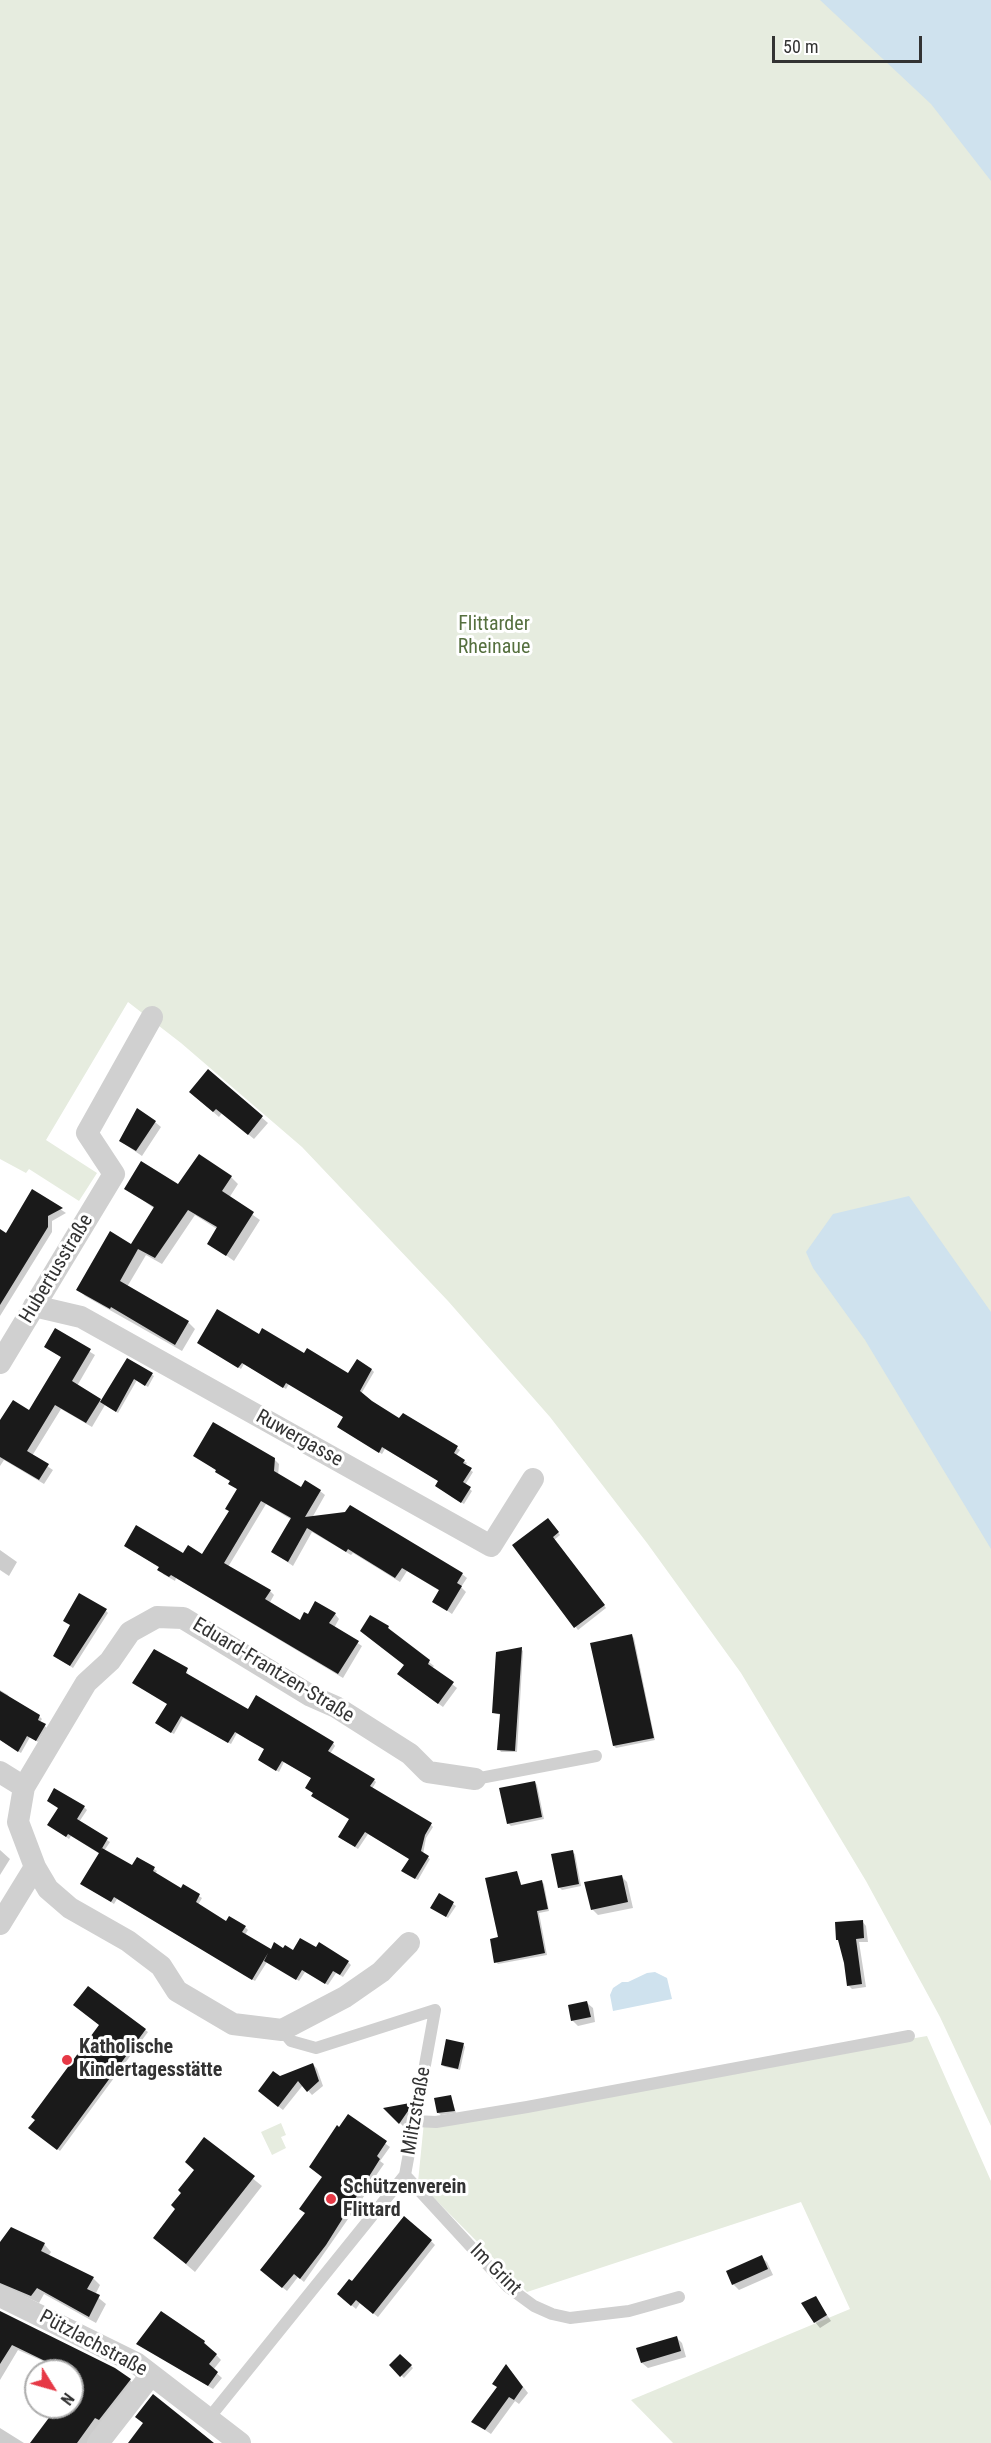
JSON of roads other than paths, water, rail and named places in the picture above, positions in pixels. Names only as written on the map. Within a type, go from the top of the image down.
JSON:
[{"type":"street","name":"Hubertusstraße","points":[[0,1363],[114,1174],[87,1133],[152,1017]]},
{"type":"street","name":"Ruwergasse","points":[[34,1306],[81,1317],[491,1546],[533,1479]]},
{"type":"street","name":"Eduard-Frantzen-Straße","points":[[24,1787],[86,1683],[110,1661],[130,1632],[157,1617],[183,1618],[311,1696],[345,1713],[410,1754],[428,1772],[475,1779]]},
{"type":"street","points":[[0,1772],[24,1787]]},
{"type":"street","name":"Miltzstraße","points":[[24,1787],[18,1822],[35,1867],[48,1889],[70,1908],[128,1941],[161,1966],[177,1991],[234,2024],[282,2030]]},
{"type":"street","points":[[0,1924],[35,1867]]},
{"type":"street","points":[[282,2030],[345,1997],[381,1972],[409,1943]]},
{"type":"street","name":"Pützlachstraße","points":[[0,2296],[116,2353],[151,2375],[240,2443]]},
{"type":"street","points":[[98,2443],[151,2375]]},
{"type":"lane","points":[[475,1779],[596,1756]]},
{"type":"lane","name":"Miltzstraße","points":[[209,2418],[405,2175],[435,2010],[316,2048],[291,2041],[282,2030]]},
{"type":"lane","points":[[415,2121],[436,2122],[527,2107],[909,2037]]},
{"type":"lane","name":"Im Grint","points":[[405,2175],[508,2287],[534,2306],[552,2314],[570,2318],[629,2311],[679,2297]]},
{"type":"water","points":[[820,0],[991,0],[991,181],[931,104]]},
{"type":"water","points":[[909,1196],[991,1312],[991,1549],[865,1340],[813,1268],[806,1252],[833,1214]]},
{"type":"water","points":[[655,1972],[667,1978],[672,1999],[613,2011],[610,1995],[613,1988],[622,1982]]},
{"type":"place","name":"Katholische Kindertagesstätte","points":[[67,2060]]},
{"type":"place","name":"Schützenverein Flittard","points":[[331,2199]]},
{"type":"park label","name":"Flittarder Rheinaue","points":[[494,636]]}]
